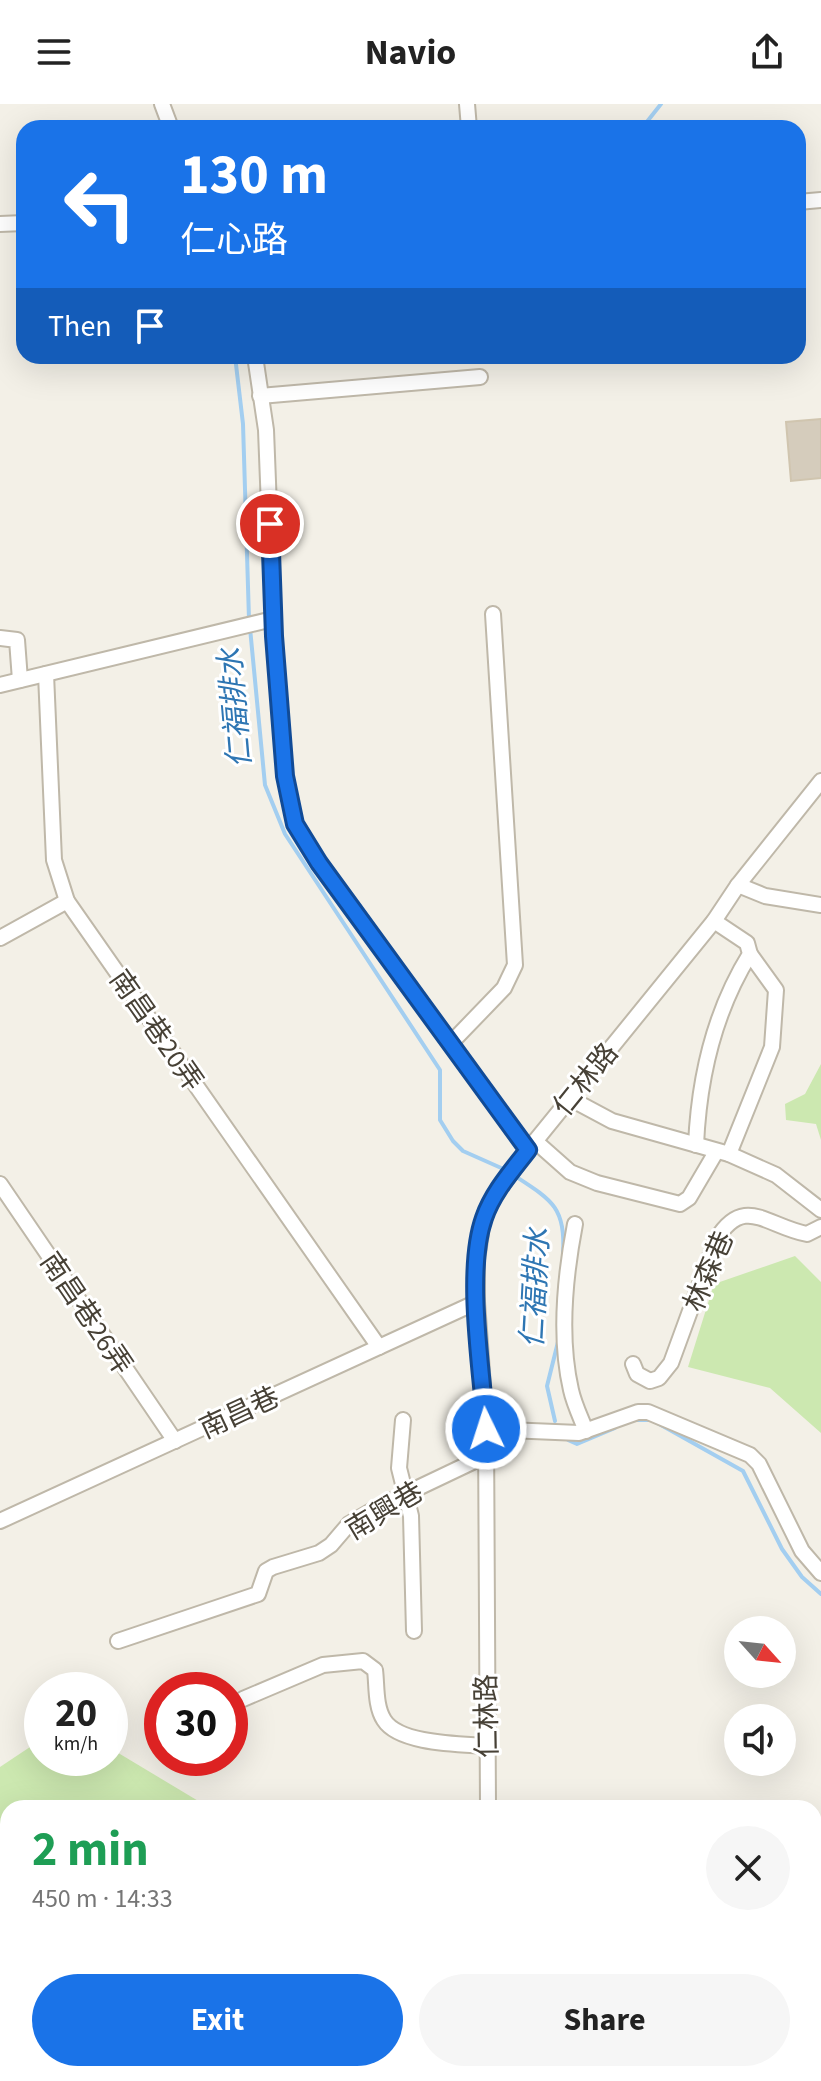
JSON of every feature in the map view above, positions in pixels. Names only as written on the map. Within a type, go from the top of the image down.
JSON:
[{"type":"street","points":[[256,364],[266,430],[273,619],[285,776],[295,824],[319,863],[450,1044],[531,1145]]},
{"type":"street","points":[[260,396],[480,377]]},
{"type":"street","points":[[450,1044],[504,988],[515,965],[493,614]]},
{"type":"street","points":[[0,685],[273,619]]},
{"type":"street","points":[[0,638],[17,640],[20,680]]},
{"type":"street","name":"南昌巷20弄","points":[[46,674],[54,860],[67,901],[379,1347]]},
{"type":"street","name":"仁林路","points":[[488,1800],[486,1429],[477,1302],[477,1260],[483,1220],[531,1145],[714,921],[738,885],[821,781]]},
{"type":"street","points":[[738,885],[765,896],[821,905]]},
{"type":"street","points":[[0,938],[67,901]]},
{"type":"street","name":"林森巷","points":[[531,1145],[570,1172],[597,1183],[680,1204],[689,1198],[722,1153],[772,1047],[776,990],[750,954],[747,943],[714,921]]},
{"type":"street","points":[[696,1145],[698,1101],[710,1043],[731,983],[750,954]]},
{"type":"street","points":[[569,1098],[612,1121],[722,1153],[776,1175],[821,1210]]},
{"type":"street","name":"南昌巷26弄","points":[[0,1184],[175,1441]]},
{"type":"street","name":"林森巷","points":[[633,1364],[637,1374],[650,1381],[659,1378],[671,1363],[716,1240],[727,1222],[747,1214],[807,1234],[821,1227]]},
{"type":"street","points":[[575,1224],[566,1288],[566,1345],[571,1391],[586,1431]]},
{"type":"street","name":"南昌巷","points":[[0,1521],[477,1302]]},
{"type":"street","points":[[486,1429],[586,1431],[638,1412],[648,1412],[739,1448],[759,1464],[796,1540],[821,1573]]},
{"type":"street","points":[[403,1420],[399,1468],[411,1516],[414,1631]]},
{"type":"street","name":"南興巷","points":[[118,1641],[258,1594],[266,1571],[319,1553],[331,1545],[349,1524],[485,1456]]},
{"type":"street","points":[[248,1697],[323,1665],[363,1661],[375,1670],[379,1706],[384,1720],[391,1727],[412,1737],[486,1746]]},
{"type":"green space","points":[[821,1064],[821,1140],[816,1124],[786,1120],[785,1104],[805,1094]]},
{"type":"green space","points":[[795,1256],[821,1282],[821,1433],[770,1388],[688,1367],[714,1284]]},
{"type":"green space","points":[[24,1751],[24,1776],[128,1776],[128,1759],[144,1768],[144,1776],[157,1776],[197,1800],[0,1800],[0,1767]]},
{"type":"building","points":[[821,419],[821,478],[791,481],[786,422]]},
{"type":"waterway","name":"仁福排水","points":[[648,120],[661,104]]},
{"type":"waterway","name":"仁福排水","points":[[236,364],[243,424],[249,619]]},
{"type":"waterway","name":"仁福排水","points":[[250,628],[265,785],[285,834],[440,1070],[440,1120],[453,1141],[463,1151],[508,1171]]},
{"type":"waterway","name":"仁福排水","points":[[515,1176],[547,1199],[559,1215],[563,1253]]},
{"type":"waterway","name":"仁福排水","points":[[555,1421],[547,1386],[558,1342]]},
{"type":"waterway","name":"仁福排水","points":[[634,1420],[652,1420],[743,1471],[782,1549],[802,1577],[821,1594]]},
{"type":"waterway","name":"仁福排水","points":[[568,1440],[577,1444],[615,1428]]},
{"type":"route","points":[[270,524],[274,636],[285,776],[295,824],[319,863],[528,1150],[494,1196],[483,1220],[477,1260],[477,1302],[486,1429]]}]
